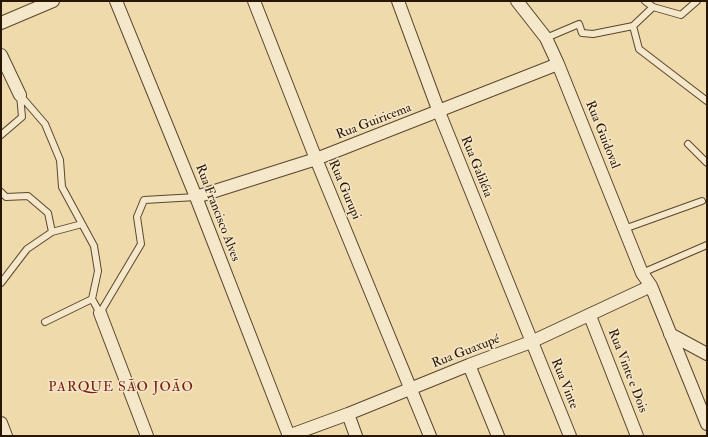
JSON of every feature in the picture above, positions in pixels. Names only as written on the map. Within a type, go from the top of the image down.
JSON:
[{"type":"street","points":[[1,23],[53,1]]},
{"type":"street","name":"Rua Francisco Alves","points":[[116,1],[196,197],[289,436]]},
{"type":"street","name":"Rua Gurupi","points":[[254,1],[316,159],[430,436]]},
{"type":"street","name":"Rua Galiléia","points":[[398,1],[439,112],[531,342]]},
{"type":"street","name":"Rua Guidoval","points":[[517,1],[546,38],[558,64],[642,273],[651,286],[707,424]]},
{"type":"street","points":[[1,54],[20,95]]},
{"type":"street","name":"Rua Guiricema","points":[[196,197],[316,159],[558,64]]},
{"type":"street","name":"Rua Guaxupé","points":[[289,436],[531,342],[590,316],[651,286]]},
{"type":"street","points":[[100,313],[147,436]]},
{"type":"street","name":"Rua Vinte e Dois","points":[[590,316],[637,436]]},
{"type":"street","points":[[670,334],[707,354]]},
{"type":"street","name":"Rua Vinte","points":[[531,342],[570,436]]},
{"type":"street","points":[[469,365],[498,436]]},
{"type":"street","points":[[348,414],[356,436]]},
{"type":"street","points":[[1,423],[6,436]]},
{"type":"lane","points":[[645,1],[653,7],[681,16],[698,1]]},
{"type":"lane","points":[[546,38],[579,24],[582,33],[593,34],[633,26],[653,7]]},
{"type":"lane","points":[[633,26],[639,49],[707,101]]},
{"type":"lane","points":[[20,95],[45,124],[60,160],[62,187],[94,246],[98,271],[92,299],[100,313],[141,244],[137,217],[144,200],[196,197]]},
{"type":"lane","points":[[1,135],[22,117],[20,95]]},
{"type":"lane","points":[[688,144],[707,163]]},
{"type":"lane","points":[[1,192],[6,197],[28,196],[48,213],[52,232]]},
{"type":"lane","points":[[624,229],[702,201]]},
{"type":"lane","points":[[1,283],[27,249],[52,232],[82,224]]},
{"type":"lane","points":[[642,273],[707,245]]},
{"type":"lane","points":[[45,322],[92,299]]},
{"type":"district","name":"PARQUE SÃO JOÃO","points":[[121,388]]}]
